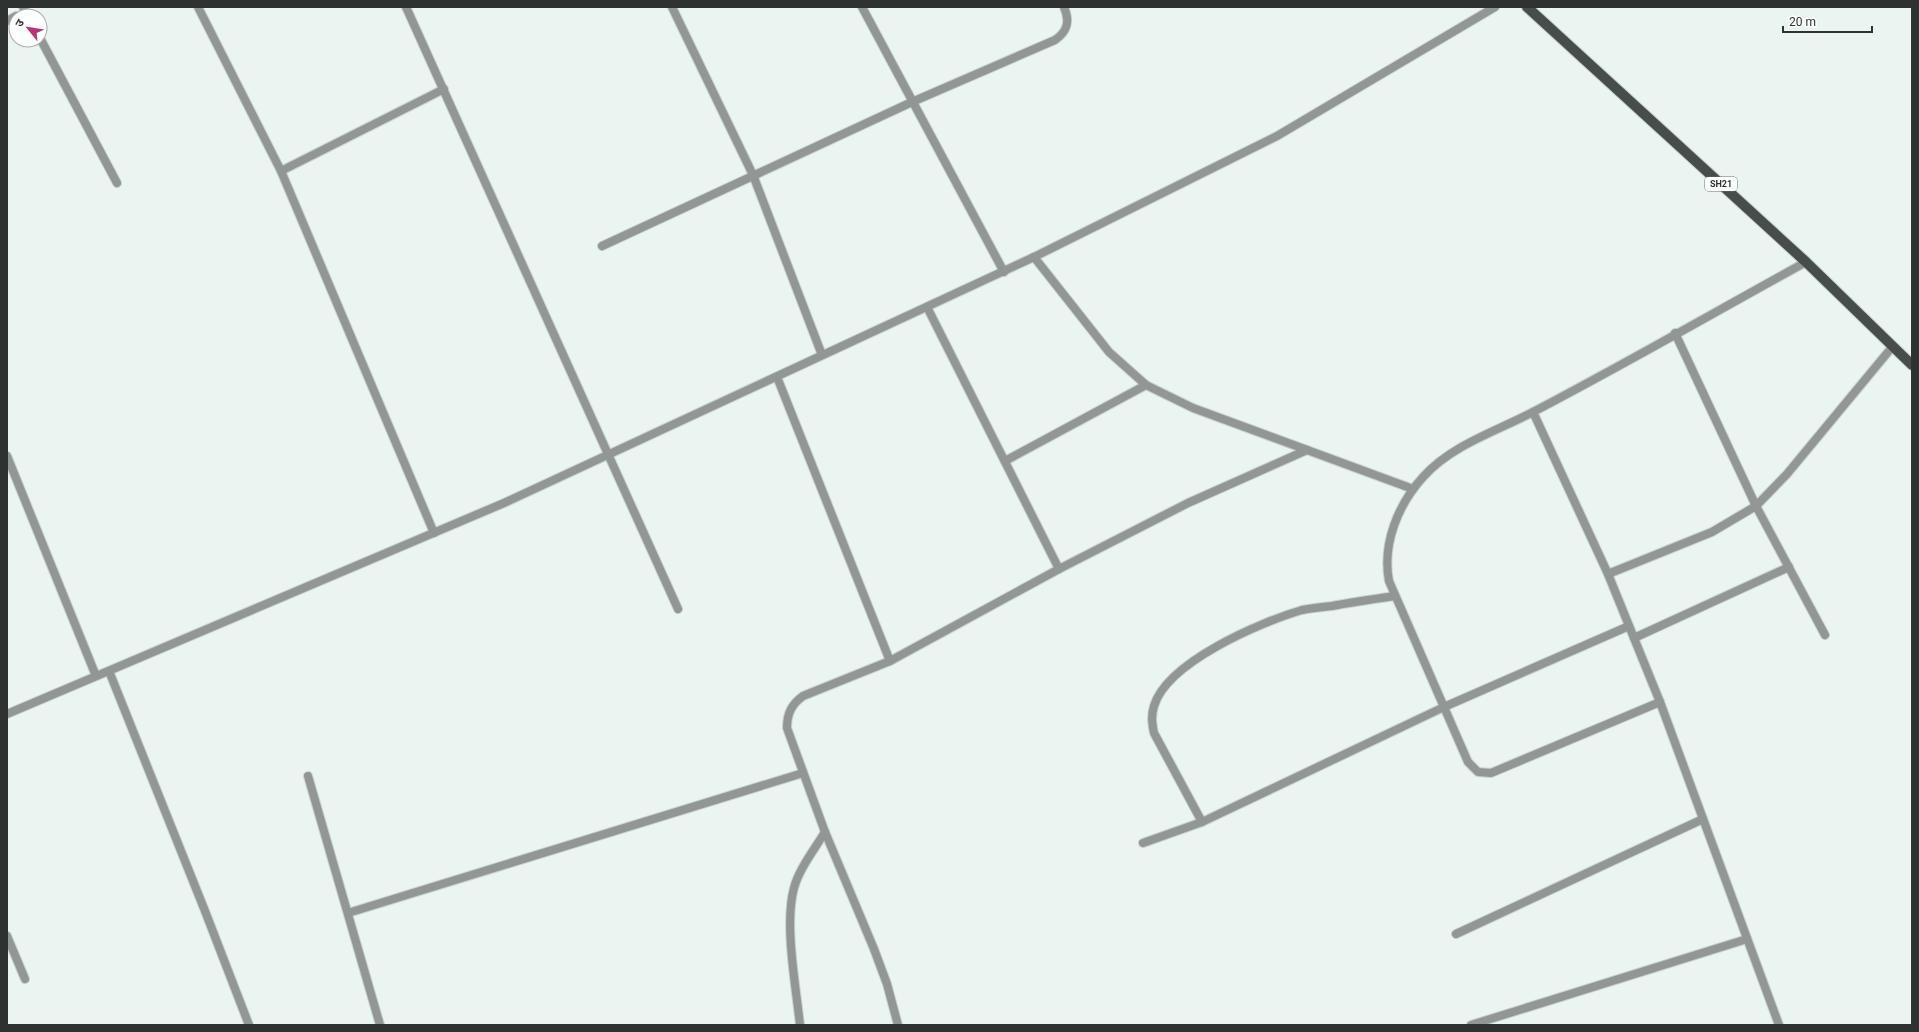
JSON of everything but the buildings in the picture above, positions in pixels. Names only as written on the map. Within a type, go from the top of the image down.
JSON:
[{"type":"main road","name":"SH21","points":[[1527,7],[1806,262],[1912,365]]},
{"type":"street","points":[[198,7],[280,171],[434,533]]},
{"type":"street","points":[[406,7],[678,609]]},
{"type":"street","points":[[672,7],[754,175],[822,355]]},
{"type":"street","points":[[862,7],[1004,272]]},
{"type":"street","points":[[602,246],[912,102],[1055,40],[1066,30],[1068,18],[1064,7]]},
{"type":"street","points":[[7,714],[504,503],[776,376],[1004,272],[1277,136],[1495,7]]},
{"type":"street","points":[[45,48],[117,183]]},
{"type":"street","points":[[280,171],[444,89]]},
{"type":"street","points":[[1034,257],[1109,352],[1146,386],[1193,408],[1413,489]]},
{"type":"street","points":[[1660,702],[1491,773],[1484,774],[1473,768],[1468,762],[1395,596],[1386,568],[1388,543],[1401,509],[1413,489],[1425,475],[1443,459],[1465,446],[1533,412],[1806,262]]},
{"type":"street","points":[[928,307],[1058,569]]},
{"type":"street","points":[[1675,333],[1756,506],[1825,635]]},
{"type":"street","points":[[1608,574],[1712,532],[1756,506],[1787,474],[1893,346]]},
{"type":"street","points":[[776,376],[890,661]]},
{"type":"street","points":[[1005,462],[1146,386]]},
{"type":"street","points":[[1533,412],[1608,574],[1660,702],[1780,1025]]},
{"type":"street","points":[[898,1025],[887,984],[874,949],[825,832],[787,728],[787,718],[795,701],[803,696],[890,661],[1058,569],[1188,503],[1307,450]]},
{"type":"street","points":[[7,456],[96,676]]},
{"type":"street","points":[[1634,638],[1789,568]]},
{"type":"street","points":[[1202,822],[1154,733],[1151,720],[1154,704],[1164,689],[1178,674],[1205,653],[1239,634],[1268,621],[1303,610],[1395,596]]},
{"type":"street","points":[[1143,843],[1202,822],[1444,707],[1629,626]]},
{"type":"street","points":[[109,671],[249,1025]]},
{"type":"street","points":[[348,913],[803,773]]},
{"type":"street","points":[[308,776],[380,1025]]},
{"type":"street","points":[[1456,934],[1703,819]]},
{"type":"street","points":[[800,1025],[790,922],[791,901],[794,887],[801,872],[825,832]]},
{"type":"street","points":[[7,936],[25,979]]},
{"type":"street","points":[[1471,1025],[1747,939]]}]
